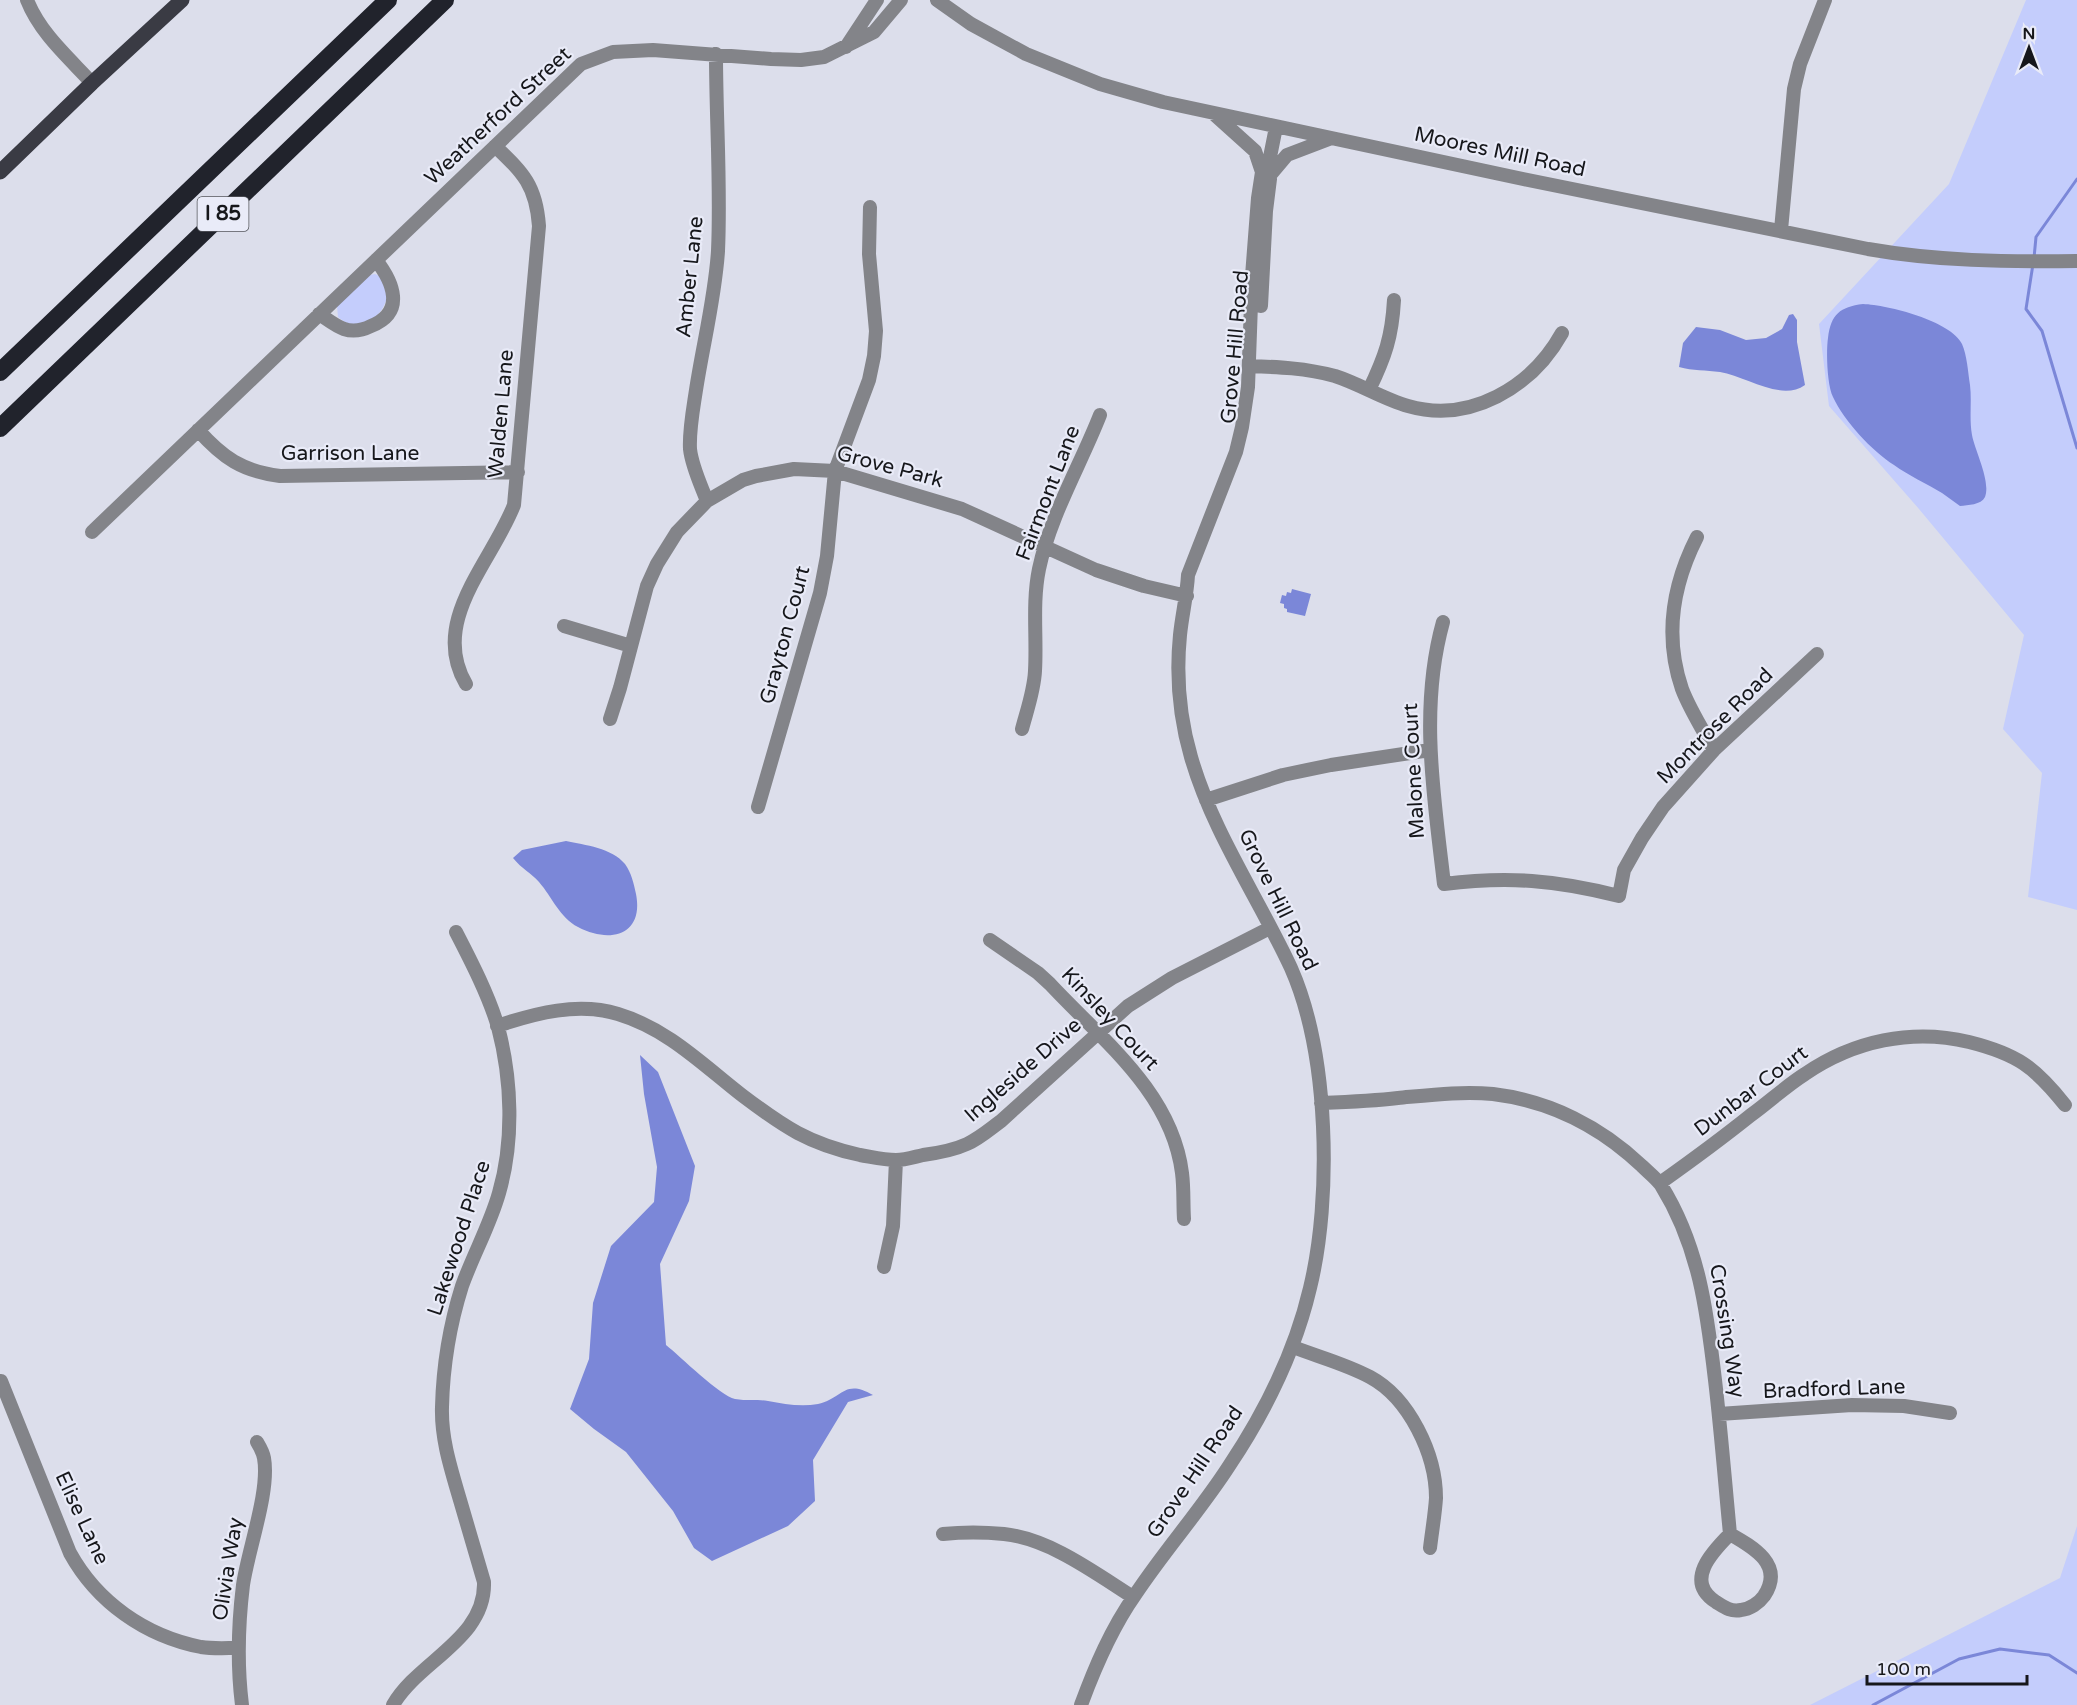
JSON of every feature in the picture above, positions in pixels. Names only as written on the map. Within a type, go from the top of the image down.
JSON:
[{"type":"highway","name":"I 85","points":[[0,372],[388,0]]},
{"type":"highway","name":"I 85","points":[[0,428],[445,0]]},
{"type":"main road","points":[[0,172],[182,0]]},
{"type":"street","points":[[27,0],[31,10],[49,36],[92,83]]},
{"type":"street","points":[[846,47],[877,0]]},
{"type":"street","name":"Weatherford Street","points":[[92,532],[581,64],[613,52],[652,50],[801,60],[824,57],[874,32],[902,0]]},
{"type":"street","name":"Moores Mill Road","points":[[937,0],[971,24],[1026,54],[1100,84],[1163,102],[1330,139],[1904,255],[2011,261],[2077,261]]},
{"type":"street","points":[[1781,230],[1794,88],[1800,64],[1825,0]]},
{"type":"street","name":"Amber Lane","points":[[707,501],[690,451],[690,426],[712,302],[718,252],[720,176],[716,110],[716,54]]},
{"type":"street","points":[[1213,113],[1255,151],[1267,169],[1287,155],[1330,139]]},
{"type":"street","name":"Grove Hill Road","points":[[1081,1705],[1093,1672],[1133,1597],[1229,1467],[1255,1424],[1293,1347],[1310,1287],[1319,1236],[1324,1173],[1316,1056],[1291,969],[1228,848],[1206,800],[1191,756],[1182,716],[1179,679],[1180,636],[1188,574],[1240,440],[1246,407],[1253,366],[1252,276],[1258,198],[1276,127]]},
{"type":"street","name":"Walden Lane","points":[[466,684],[459,673],[454,656],[454,632],[458,610],[507,523],[514,505],[539,226],[538,209],[526,178],[495,146]]},
{"type":"street","name":"Grayton Court","points":[[758,807],[820,593],[827,556],[835,471],[869,380],[874,356],[876,331],[869,254],[870,207]]},
{"type":"street","points":[[319,314],[345,330],[360,330],[385,319],[392,307],[393,292],[391,282],[376,260]]},
{"type":"street","points":[[1369,390],[1385,358],[1392,329],[1394,300]]},
{"type":"street","points":[[1253,366],[1288,367],[1320,372],[1407,406],[1446,410],[1473,406],[1500,396],[1523,381],[1548,356],[1562,333]]},
{"type":"street","name":"Fairmont Lane","points":[[1022,729],[1035,671],[1036,593],[1045,547],[1100,415]]},
{"type":"street","name":"Garrison Lane","points":[[198,430],[216,450],[230,460],[264,474],[280,476],[518,472]]},
{"type":"street","name":"Grove Park","points":[[610,719],[647,586],[657,564],[677,532],[707,501],[743,480],[756,476],[794,469],[835,471],[962,509],[1096,570],[1144,586],[1186,596]]},
{"type":"street","points":[[1697,537],[1685,560],[1676,586],[1672,638],[1682,688],[1714,750]]},
{"type":"street","name":"Malone Court","points":[[1443,621],[1435,649],[1430,702],[1430,750],[1444,884],[1520,879],[1574,885],[1619,896]]},
{"type":"street","points":[[564,626],[631,646]]},
{"type":"street","name":"Montrose Road","points":[[1619,896],[1624,870],[1663,807],[1714,750],[1817,654]]},
{"type":"street","points":[[1206,800],[1302,771],[1430,750]]},
{"type":"street","name":"Ingleside Drive","points":[[497,1026],[527,1016],[567,1009],[592,1009],[617,1014],[664,1033],[784,1126],[816,1143],[867,1156],[896,1160],[957,1148],[979,1137],[1001,1121],[1128,1006],[1172,978],[1270,928]]},
{"type":"street","name":"Lakewood Place","points":[[393,1705],[405,1687],[460,1637],[476,1618],[485,1595],[484,1582],[447,1459],[442,1409],[443,1384],[450,1336],[462,1287],[499,1194],[507,1154],[508,1090],[506,1065],[497,1026],[456,932]]},
{"type":"street","name":"Kinsley Court","points":[[990,940],[1038,973],[1133,1069],[1154,1099],[1171,1134],[1182,1172],[1184,1219]]},
{"type":"street","name":"Dunbar Court","points":[[1660,1183],[1703,1153],[1804,1074],[1848,1050],[1885,1039],[1923,1036],[1949,1037],[1989,1047],[2013,1057],[2036,1071],[2065,1105]]},
{"type":"street","name":"Crossing Way","points":[[1321,1103],[1366,1102],[1454,1093],[1492,1094],[1518,1099],[1555,1109],[1579,1120],[1619,1145],[1660,1183],[1688,1240],[1700,1277],[1708,1314],[1730,1534]]},
{"type":"street","points":[[884,1267],[893,1226],[896,1160]]},
{"type":"street","points":[[1293,1347],[1371,1378],[1400,1403],[1414,1422],[1429,1457],[1436,1497],[1430,1548]]},
{"type":"street","name":"Elise Lane","points":[[1,1381],[70,1553],[91,1585],[117,1610],[163,1637],[203,1648],[238,1648]]},
{"type":"street","name":"Bradford Lane","points":[[1719,1414],[1766,1413],[1852,1405],[1904,1406],[1950,1413]]},
{"type":"street","name":"Olivia Way","points":[[242,1705],[238,1648],[243,1584],[265,1481],[264,1455],[257,1442]]},
{"type":"street","points":[[943,1534],[964,1532],[1005,1534],[1029,1540],[1074,1559],[1133,1597]]},
{"type":"street","points":[[1730,1534],[1756,1548],[1770,1567],[1771,1579],[1761,1600],[1740,1611],[1728,1610],[1708,1596],[1701,1574],[1705,1562],[1730,1534]]},
{"type":"shaded area","points":[[2026,0],[2077,0],[2077,910],[2028,897],[2042,773],[2003,729],[2024,635],[1829,406],[1819,324],[1949,184]]},
{"type":"shaded area","points":[[375,274],[384,280],[387,290],[386,301],[381,311],[373,319],[362,324],[350,324],[338,317],[337,306],[370,275]]},
{"type":"shaded area","points":[[2077,1526],[2077,1705],[1810,1705],[2060,1578]]},
{"type":"water","points":[[1863,304],[1887,307],[1918,316],[1945,328],[1962,344],[1970,385],[1972,435],[1986,483],[1985,497],[1981,502],[1960,506],[1900,469],[1868,444],[1838,406],[1831,392],[1828,376],[1829,330],[1838,313],[1848,307]]},
{"type":"water","points":[[1793,314],[1797,320],[1797,342],[1805,385],[1785,391],[1730,374],[1679,367],[1683,343],[1696,327],[1720,330],[1746,340],[1766,338],[1782,329],[1789,315]]},
{"type":"water","points":[[1292,589],[1311,594],[1305,616],[1287,612],[1284,604],[1280,603],[1282,595],[1286,596],[1287,592],[1291,593]]},
{"type":"water","points":[[566,841],[606,851],[625,864],[631,874],[636,894],[635,919],[630,927],[613,935],[602,935],[578,927],[561,913],[539,882],[513,858],[522,850]]},
{"type":"water","points":[[640,1055],[658,1072],[695,1166],[689,1201],[660,1264],[666,1345],[720,1391],[735,1399],[805,1405],[818,1404],[849,1389],[863,1390],[873,1395],[848,1402],[813,1460],[815,1501],[788,1526],[712,1561],[694,1548],[673,1511],[626,1452],[570,1409],[589,1359],[593,1303],[611,1246],[654,1202],[657,1167],[644,1094]]},
{"type":"waterway","points":[[2034,258],[2036,237],[2077,179]]},
{"type":"waterway","points":[[2033,264],[2026,309],[2042,331],[2077,448]]},
{"type":"waterway","points":[[1873,1705],[1959,1659],[2000,1649],[2049,1655],[2077,1673]]}]
